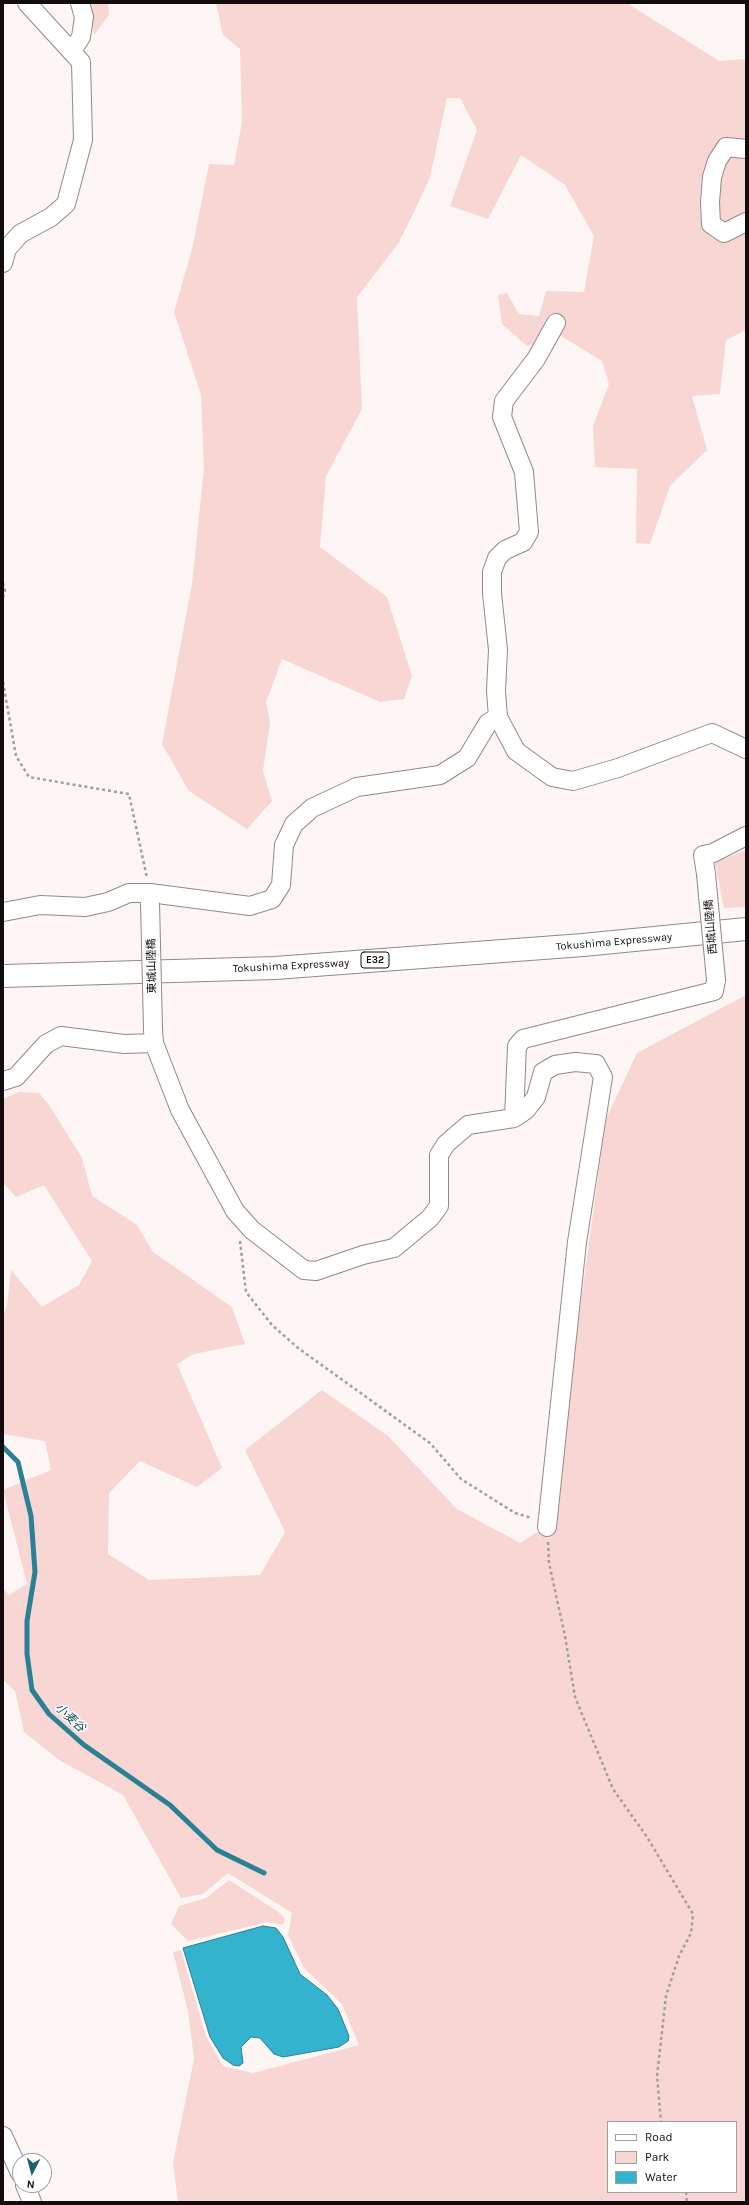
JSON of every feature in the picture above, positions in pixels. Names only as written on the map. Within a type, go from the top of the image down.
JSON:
[{"type":"highway","name":"Tokushima Expressway","points":[[3,976],[275,968],[583,945],[746,929]]},
{"type":"street","points":[[3,263],[7,249],[20,234],[51,216],[66,204],[83,140],[81,62],[27,3]]},
{"type":"street","points":[[69,49],[74,48],[81,37],[84,17],[80,3]]},
{"type":"street","points":[[746,149],[726,147],[715,166],[710,202],[711,224],[724,233],[746,222]]},
{"type":"street","points":[[556,324],[536,359],[504,401],[502,417],[524,472],[529,532],[523,542],[505,550],[497,558],[492,572],[492,593],[498,650],[496,691],[498,717],[516,751],[552,777],[573,781],[618,768],[712,733],[746,749]]},
{"type":"street","points":[[3,912],[40,905],[85,907],[108,902],[129,893],[150,898],[250,906],[272,899],[281,885],[284,845],[294,824],[312,808],[357,786],[440,774],[467,758],[488,723],[498,717]]},
{"type":"street","name":"西城山陸橋","points":[[514,1118],[517,1046],[522,1039],[714,991],[716,980],[703,855],[713,853],[746,836]]},
{"type":"street","name":"東城山陸橋","points":[[150,898],[154,1036],[180,1110],[235,1211],[252,1230],[304,1270],[316,1271],[363,1255],[394,1248],[430,1218],[439,1206],[439,1155],[446,1144],[468,1125],[514,1118]]},
{"type":"street","points":[[3,1081],[16,1078],[46,1044],[61,1036],[124,1044],[154,1036]]},
{"type":"street","points":[[514,1118],[526,1110],[536,1097],[544,1072],[555,1065],[575,1062],[596,1064],[603,1077],[577,1242],[547,1526]]},
{"type":"street","points":[[3,2136],[12,2156]]},
{"type":"path","points":[[3,583],[6,591],[3,597]]},
{"type":"path","points":[[3,682],[16,756],[29,777],[130,794],[150,898]]},
{"type":"path","points":[[237,1237],[240,1242],[246,1292],[272,1325],[298,1348],[430,1443],[461,1479],[515,1513],[531,1518],[547,1526],[549,1562],[565,1636],[575,1697],[613,1789],[647,1837],[692,1914],[690,1933],[679,1956],[666,1996],[657,2076],[661,2121]]},
{"type":"green space","points":[[87,3],[108,3],[109,15],[94,35]]},
{"type":"green space","points":[[216,3],[627,3],[719,61],[746,59],[746,330],[726,340],[720,394],[692,396],[707,450],[670,486],[650,544],[636,543],[637,469],[595,467],[593,426],[609,384],[602,361],[561,336],[527,346],[502,324],[498,295],[507,293],[519,314],[539,316],[546,291],[584,292],[594,236],[565,185],[521,155],[488,219],[450,206],[477,130],[460,98],[447,98],[430,177],[416,208],[398,244],[357,297],[362,409],[326,476],[320,547],[387,597],[412,676],[404,699],[380,702],[282,659],[266,702],[270,723],[263,771],[272,801],[247,829],[189,791],[162,744],[192,584],[204,468],[201,395],[174,312],[193,245],[209,164],[234,165],[242,122],[240,49],[223,35]]},
{"type":"green space","points":[[746,850],[746,907],[724,908],[715,863]]},
{"type":"green space","points":[[746,995],[746,2202],[178,2202],[173,2162],[194,2059],[188,2011],[173,1952],[181,1950],[206,2036],[223,2066],[253,2073],[359,2045],[342,2004],[304,1968],[288,1935],[292,1913],[228,1873],[203,1894],[181,1898],[123,1795],[59,1760],[24,1732],[15,1691],[3,1680],[3,1588],[9,1595],[27,1584],[3,1490],[51,1470],[45,1441],[3,1434],[3,1316],[7,1306],[11,1270],[42,1307],[79,1285],[92,1261],[44,1185],[16,1197],[3,1183],[3,1099],[19,1092],[39,1093],[49,1105],[82,1158],[92,1196],[137,1225],[153,1252],[232,1307],[245,1344],[194,1354],[177,1364],[222,1468],[197,1487],[140,1461],[109,1493],[108,1554],[149,1580],[260,1575],[285,1532],[245,1450],[322,1390],[388,1436],[457,1509],[520,1543],[555,1521],[580,1308],[606,1119],[637,1053]]},
{"type":"green space","points":[[229,1880],[277,1911],[285,1918],[283,1925],[268,1922],[188,1941],[171,1924],[179,1906],[206,1898]]},
{"type":"water","points":[[263,1926],[276,1928],[283,1937],[300,1974],[327,1995],[338,2009],[349,2036],[348,2041],[339,2047],[283,2057],[274,2054],[260,2038],[251,2037],[241,2047],[243,2063],[239,2066],[233,2065],[223,2058],[210,2037],[183,1948]]},
{"type":"waterway","name":"小麦谷","points":[[3,1447],[18,1462],[31,1516],[35,1572],[27,1621],[27,1654],[32,1690],[49,1714],[84,1745],[170,1805],[217,1850],[264,1873]]}]
